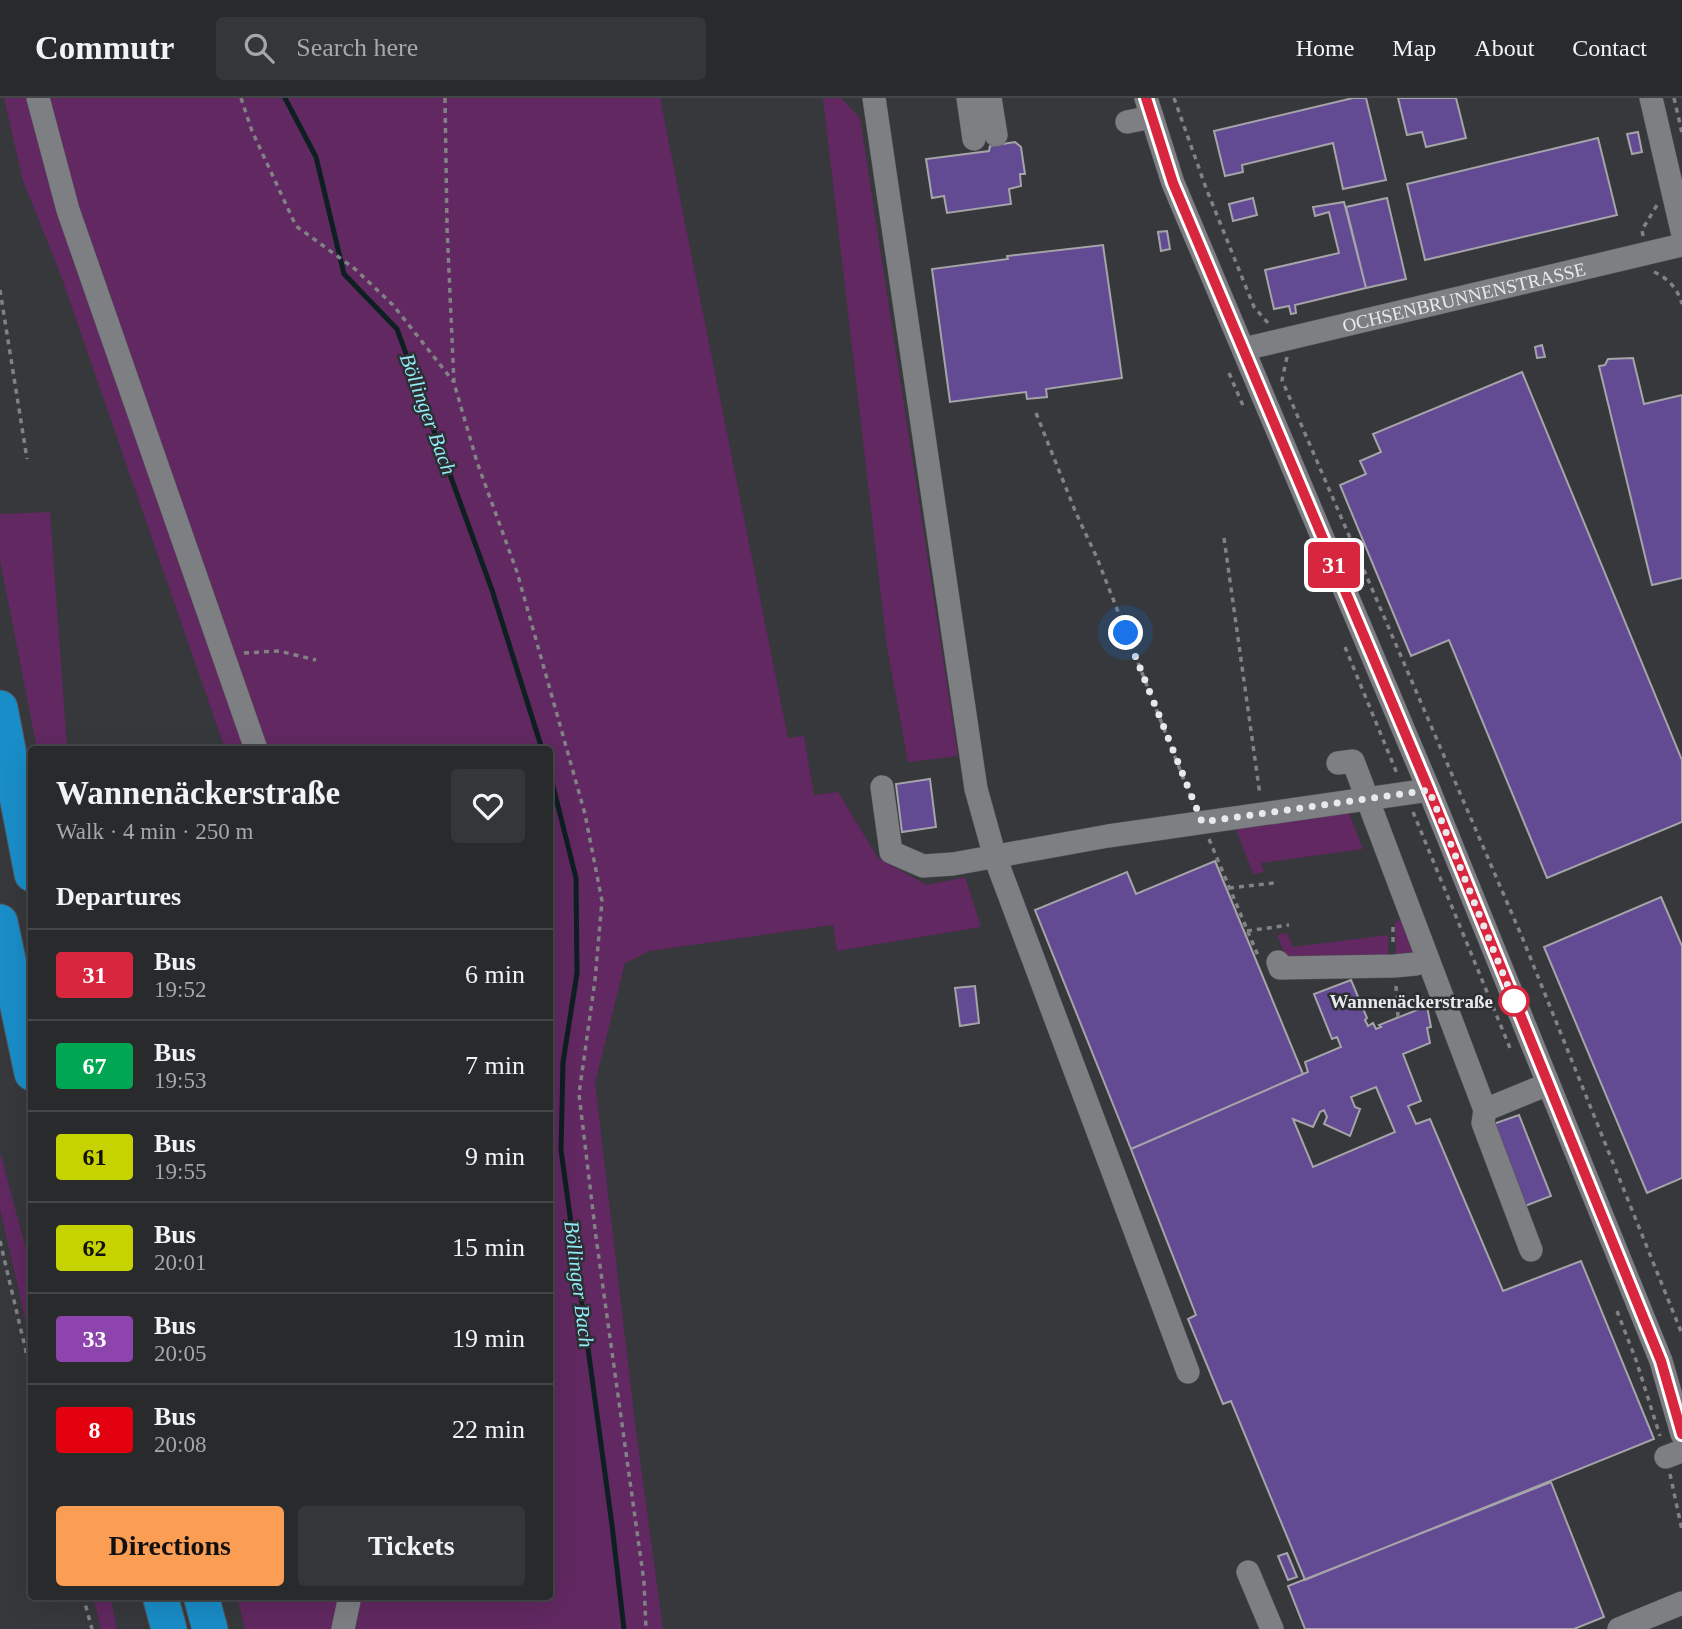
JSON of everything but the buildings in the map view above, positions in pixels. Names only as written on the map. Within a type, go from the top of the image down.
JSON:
[{"type":"highway","points":[[0,708],[28,853]]},
{"type":"highway","points":[[0,922],[28,1054]]},
{"type":"highway","points":[[161,1600],[169,1629]]},
{"type":"highway","points":[[202,1600],[210,1629]]},
{"type":"street","points":[[38,98],[68,210],[256,746]]},
{"type":"street","points":[[874,98],[976,789],[995,857],[1188,1371]]},
{"type":"street","points":[[968,98],[985,137],[990,98]]},
{"type":"street","points":[[1651,98],[1682,232]]},
{"type":"street","points":[[1127,122],[1149,107],[1173,183],[1429,790],[1661,1361],[1682,1434]]},
{"type":"street","name":"OCHSENBRUNNENSTRASSE","points":[[1244,349],[1682,245]]},
{"type":"street","points":[[1338,764],[1353,761],[1485,1110],[1483,1123],[1531,1250]]},
{"type":"street","points":[[882,788],[891,852],[923,866],[953,864],[1108,836],[1429,790]]},
{"type":"street","points":[[1268,959],[1280,968],[1394,966],[1427,960]]},
{"type":"street","points":[[1485,1110],[1548,1084]]},
{"type":"street","points":[[1248,1572],[1272,1629]]},
{"type":"street","points":[[343,1629],[349,1600]]},
{"type":"street","points":[[1619,1629],[1682,1603]]},
{"type":"path","points":[[242,98],[253,131],[296,226],[355,269],[393,305],[454,383]]},
{"type":"path","points":[[445,98],[454,383],[477,462],[520,585],[585,814],[602,901],[596,980],[579,1094],[597,1250],[644,1581],[646,1629]]},
{"type":"path","points":[[1174,98],[1206,188],[1254,307],[1282,341],[1288,360],[1282,380],[1521,937],[1682,1334]]},
{"type":"path","points":[[1674,98],[1682,133]]},
{"type":"path","points":[[1657,200],[1642,230],[1651,271],[1663,276],[1679,290],[1682,304]]},
{"type":"path","points":[[0,290],[27,459]]},
{"type":"path","points":[[1036,413],[1247,931],[1268,959]]},
{"type":"path","points":[[1224,538],[1262,814]]},
{"type":"path","points":[[225,657],[251,651],[279,651],[316,660]]},
{"type":"path","points":[[1229,888],[1274,883]]},
{"type":"path","points":[[1393,924],[1394,966]]},
{"type":"path","points":[[1247,931],[1289,925]]},
{"type":"path","points":[[1398,1017],[1397,1002],[1426,998],[1429,1008]]},
{"type":"path","points":[[0,1241],[28,1360]]},
{"type":"path","points":[[84,1600],[92,1629]]},
{"type":"shaded area","points":[[4,98],[660,98],[788,738],[804,736],[814,795],[838,792],[878,858],[927,885],[965,877],[981,927],[837,951],[833,925],[650,951],[625,963],[595,1083],[636,1431],[663,1629],[245,1629],[238,1600],[553,1600],[553,746],[224,746],[60,273],[23,181]]},
{"type":"shaded area","points":[[823,98],[841,98],[860,118],[958,756],[908,762],[887,647]]},
{"type":"shaded area","points":[[50,512],[68,746],[36,746],[0,560],[0,514]]},
{"type":"shaded area","points":[[1349,813],[1363,849],[1261,863],[1264,872],[1253,874],[1236,829]]},
{"type":"shaded area","points":[[1404,919],[1416,949],[1409,955],[1396,958],[1395,922]]},
{"type":"shaded area","points":[[1287,933],[1293,947],[1388,935],[1388,956],[1286,958],[1277,935]]},
{"type":"shaded area","points":[[0,1152],[28,1257],[28,1331],[0,1209]]},
{"type":"shaded area","points":[[94,1600],[111,1600],[117,1629],[101,1629]]},
{"type":"waterway","name":"Böllinger Bach","points":[[285,98],[316,157],[344,274],[397,329],[492,590],[541,746]]},
{"type":"waterway","name":"Böllinger Bach","points":[[553,786],[576,878],[577,973],[563,1062],[561,1150],[624,1629]]},
{"type":"bus line","name":"31","points":[[1146,98],[1173,183],[1429,790],[1661,1361],[1682,1434]]},
{"type":"place","name":"Wannenäckerstraße","points":[[1514,1001]]},
{"type":"route","points":[[1126,633],[1202,822],[1429,790],[1514,1001]]}]
